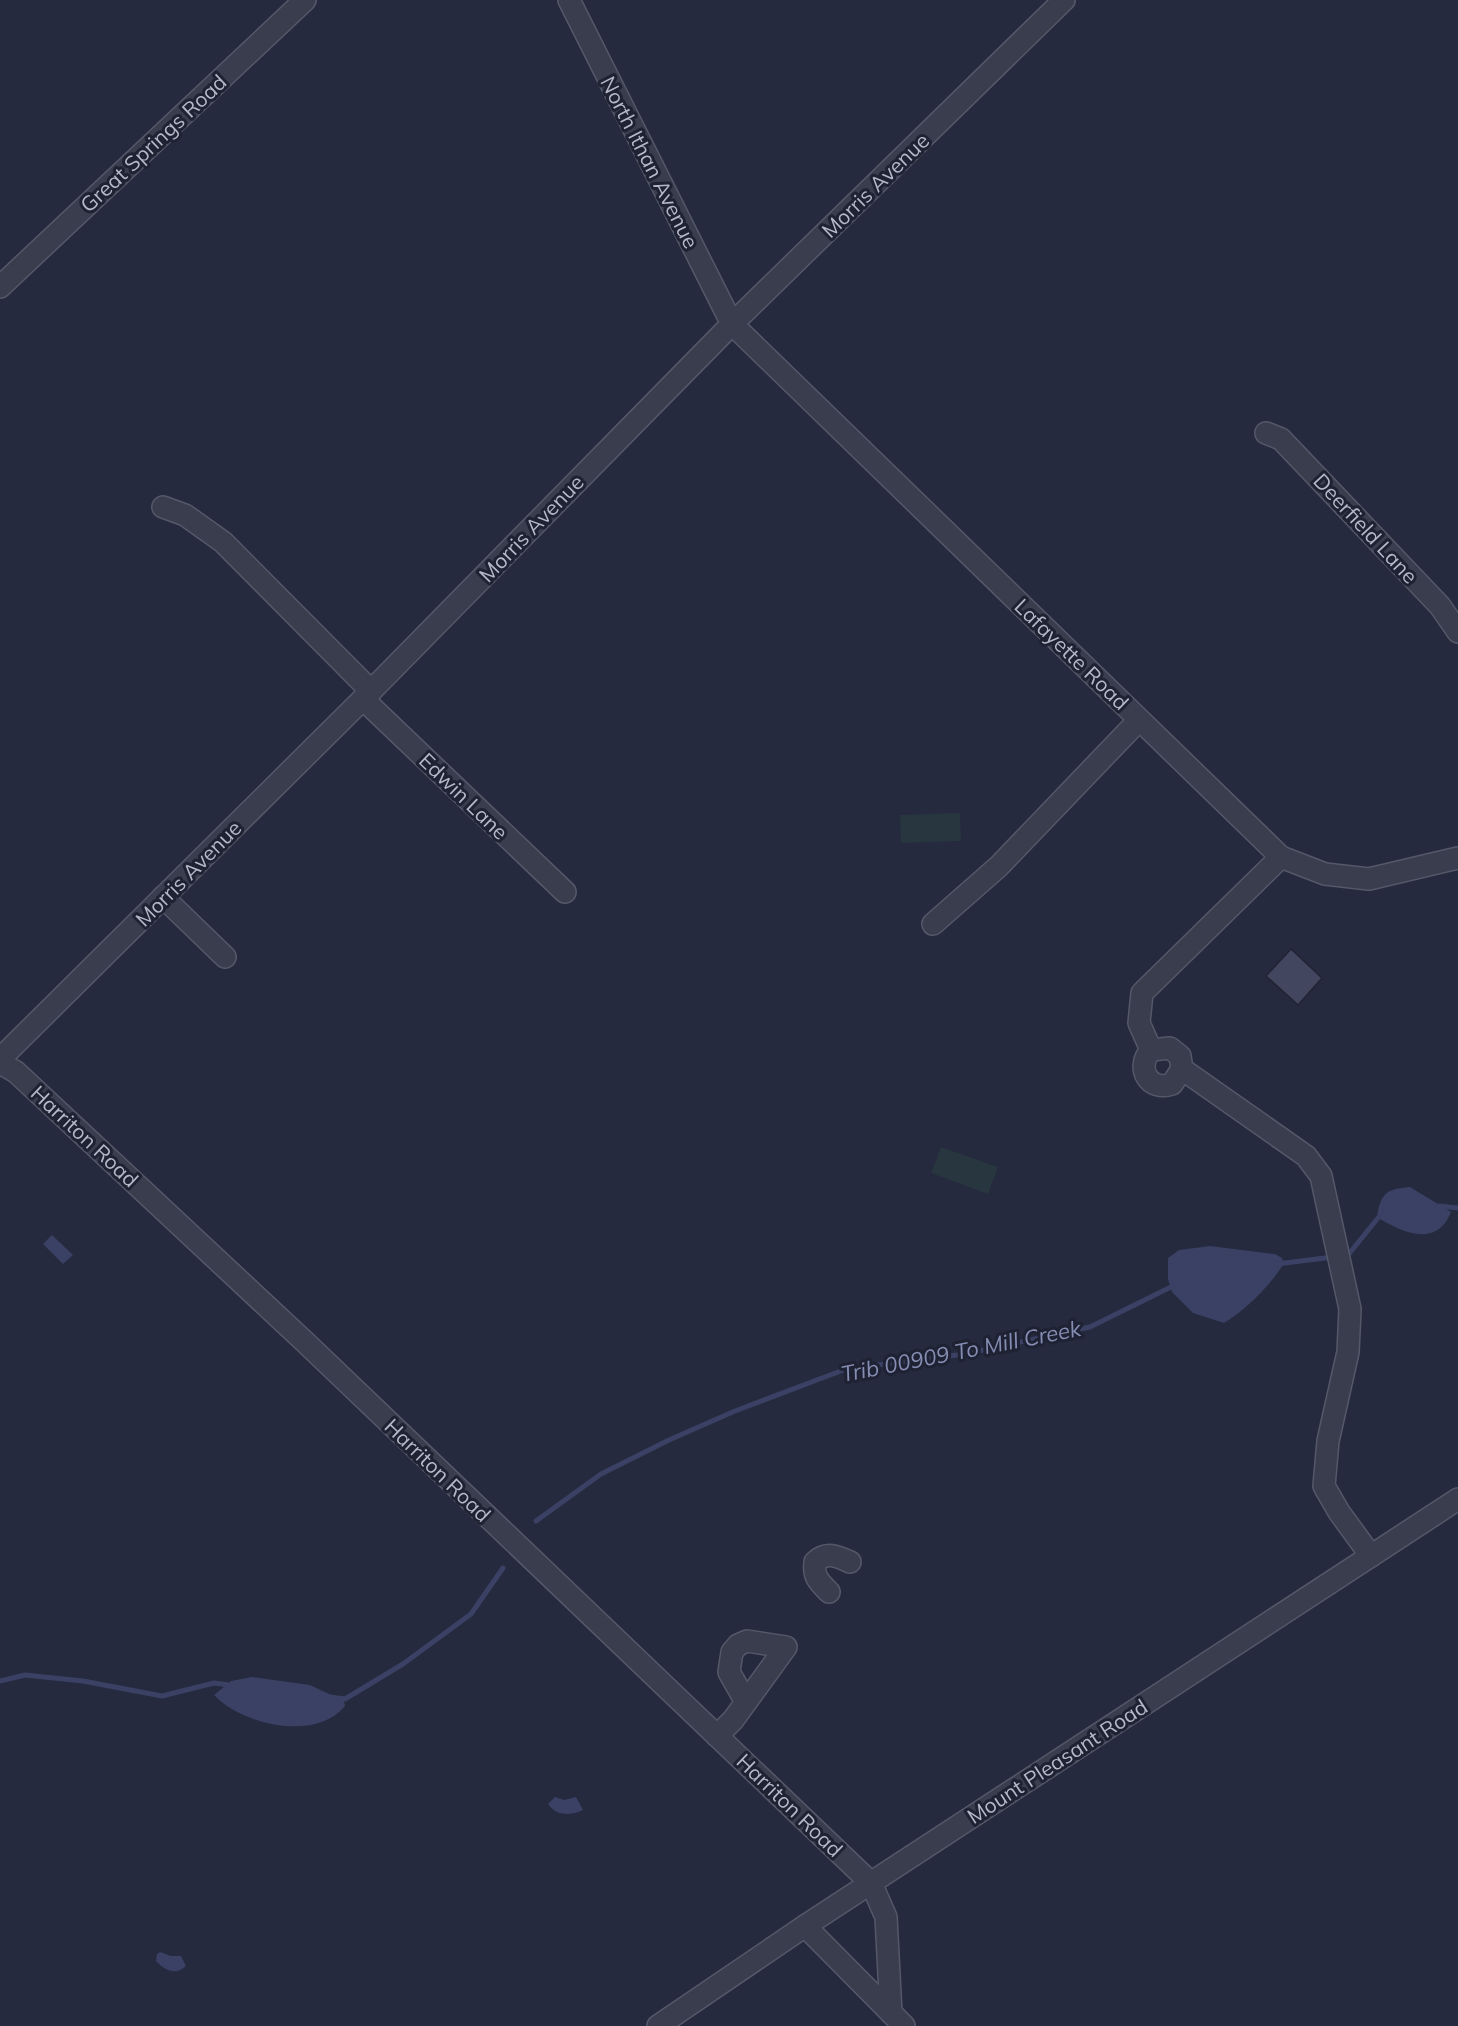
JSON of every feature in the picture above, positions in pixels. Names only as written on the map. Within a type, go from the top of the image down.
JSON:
[{"type":"street","name":"Great Springs Road","points":[[0,286],[305,0]]},
{"type":"street","name":"North Ithan Avenue","points":[[569,0],[732,324]]},
{"type":"street","name":"Morris Avenue","points":[[0,1061],[367,695],[732,324],[1064,0]]},
{"type":"street","name":"Lafayette Road","points":[[732,324],[1281,857],[1325,874],[1369,879],[1458,858]]},
{"type":"street","name":"Deerfield Lane","points":[[1266,433],[1281,439],[1313,472],[1440,606],[1458,632]]},
{"type":"street","name":"Edwin Lane","points":[[163,507],[185,515],[223,542],[367,695],[565,892]]},
{"type":"street","points":[[933,924],[999,866],[1139,720]]},
{"type":"street","points":[[1151,1050],[1170,1048],[1180,1056],[1182,1069],[1177,1080],[1172,1084],[1159,1086],[1153,1084],[1144,1074],[1143,1068],[1151,1050],[1139,1023],[1142,993],[1281,857]]},
{"type":"street","points":[[163,897],[225,957]]},
{"type":"street","name":"Harriton Road","points":[[0,1061],[16,1072],[305,1342],[872,1883]]},
{"type":"street","points":[[1182,1069],[1306,1156],[1321,1176],[1350,1309],[1348,1352],[1328,1441],[1324,1486],[1339,1512],[1371,1556]]},
{"type":"street","name":"Mount Pleasant Road","points":[[658,2026],[805,1926],[1458,1499]]},
{"type":"street","points":[[829,1592],[817,1581],[813,1572],[815,1562],[821,1556],[829,1555],[850,1562]]},
{"type":"street","points":[[717,1736],[746,1702]]},
{"type":"street","points":[[872,1883],[886,1917],[898,2019]]},
{"type":"street","points":[[805,1926],[898,2019]]},
{"type":"shaded area","points":[[960,813],[961,841],[901,843],[900,815]]},
{"type":"shaded area","points":[[941,1147],[998,1167],[988,1194],[931,1173]]},
{"type":"water","points":[[1410,1187],[1451,1212],[1436,1230],[1427,1234],[1407,1232],[1377,1217],[1380,1203],[1386,1194],[1395,1189]]},
{"type":"water","points":[[52,1235],[73,1255],[63,1264],[43,1244]]},
{"type":"water","points":[[1210,1246],[1275,1254],[1282,1258],[1284,1263],[1257,1296],[1224,1323],[1193,1313],[1172,1292],[1168,1279],[1168,1258],[1179,1250]]},
{"type":"water","points":[[252,1677],[310,1685],[344,1701],[345,1706],[332,1717],[316,1724],[279,1725],[242,1714],[226,1706],[214,1695],[231,1681]]},
{"type":"water","points":[[555,1797],[564,1800],[576,1797],[583,1810],[568,1814],[559,1813],[548,1804]]},
{"type":"water","points":[[160,1952],[171,1956],[181,1956],[186,1966],[178,1971],[166,1969],[156,1961],[157,1954]]},
{"type":"building","points":[[1291,949],[1322,978],[1298,1005],[1266,976]]},
{"type":"waterway","name":"Trib 00909 To Mill Creek","points":[[1439,1206],[1458,1208]]},
{"type":"waterway","name":"Trib 00909 To Mill Creek","points":[[1342,1256],[1348,1255],[1382,1213]]},
{"type":"waterway","name":"Trib 00909 To Mill Creek","points":[[1277,1264],[1333,1257]]},
{"type":"waterway","name":"Trib 00909 To Mill Creek","points":[[536,1521],[601,1474],[669,1440],[735,1411],[846,1369],[965,1354],[1090,1327],[1177,1284]]},
{"type":"waterway","name":"Trib 00909 To Mill Creek","points":[[330,1697],[345,1699],[403,1664],[471,1614],[503,1568]]},
{"type":"waterway","name":"Trib 00909 To Mill Creek","points":[[0,1681],[25,1675],[83,1681],[162,1696],[214,1683],[229,1685]]}]
